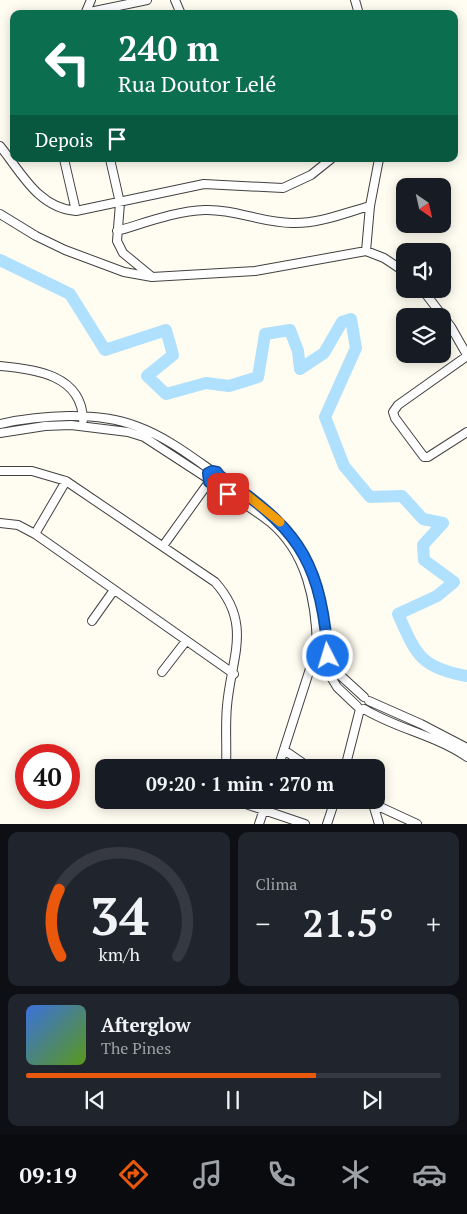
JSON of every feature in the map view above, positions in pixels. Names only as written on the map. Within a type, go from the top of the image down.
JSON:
[{"type":"street","points":[[99,10],[147,0]]},
{"type":"street","points":[[0,146],[10,160]]},
{"type":"street","points":[[12,162],[39,195],[61,209],[76,211],[204,184],[283,188],[311,175],[327,162]]},
{"type":"street","points":[[65,162],[76,211]]},
{"type":"street","points":[[111,162],[120,203],[117,241],[123,253],[152,277]]},
{"type":"street","points":[[366,251],[370,206],[378,162]]},
{"type":"street","points":[[117,232],[166,216],[205,210],[236,212],[292,224],[324,220],[370,206]]},
{"type":"street","points":[[0,214],[36,236],[73,253],[124,272],[152,277],[255,271],[366,251],[384,258],[396,266]]},
{"type":"street","points":[[429,298],[451,327],[467,356],[394,409],[395,418],[421,455],[428,457],[467,432]]},
{"type":"street","points":[[0,366],[34,369],[65,383],[79,402],[83,426]]},
{"type":"street","points":[[71,425],[79,402]]},
{"type":"street","points":[[0,424],[21,419],[82,416],[135,425],[158,436],[210,479]]},
{"type":"street","points":[[0,433],[30,428],[71,425],[128,432],[144,437],[210,479],[270,522],[292,547],[309,585],[315,608],[317,652],[337,687],[360,708],[375,716],[424,734],[467,757]]},
{"type":"street","points":[[0,471],[32,471],[66,481],[215,582],[234,608],[237,648],[234,674],[227,705],[226,759]]},
{"type":"street","points":[[163,546],[210,479],[217,472],[268,511],[294,537],[306,555],[321,599],[327,645],[341,676],[366,699],[421,724],[467,748]]},
{"type":"street","points":[[35,534],[66,481]]},
{"type":"street","points":[[0,523],[18,525],[35,534],[234,674]]},
{"type":"street","points":[[92,620],[114,590]]},
{"type":"street","points":[[162,672],[186,641]]},
{"type":"street","points":[[281,759],[308,669],[322,644],[327,645]]},
{"type":"street","points":[[317,652],[324,658],[330,655]]},
{"type":"street","points":[[360,708],[368,707],[366,699]]},
{"type":"street","points":[[347,759],[360,708]]},
{"type":"street","points":[[284,750],[297,759]]},
{"type":"street","points":[[261,809],[305,824]]},
{"type":"street","points":[[327,824],[332,809]]},
{"type":"street","points":[[374,809],[379,824]]},
{"type":"street","points":[[384,809],[417,824]]},
{"type":"street","points":[[259,824],[264,810]]},
{"type":"waterway","points":[[0,260],[70,294],[105,350],[166,330],[173,355],[147,376],[166,394],[206,383],[229,386],[258,377],[265,334],[290,330],[298,351],[300,369],[324,353],[342,322],[351,319],[356,348],[325,417],[344,466],[370,497],[402,496],[423,519],[443,523],[423,545],[424,560],[454,582],[437,596],[398,614],[415,649],[422,657],[439,669],[467,676]]},
{"type":"slow traffic","points":[[238,488],[280,522]]},
{"type":"route","points":[[228,494],[209,482],[207,478],[208,473],[212,471],[217,472],[268,511],[294,537],[306,555],[321,599],[327,645],[330,649],[328,656]]}]
